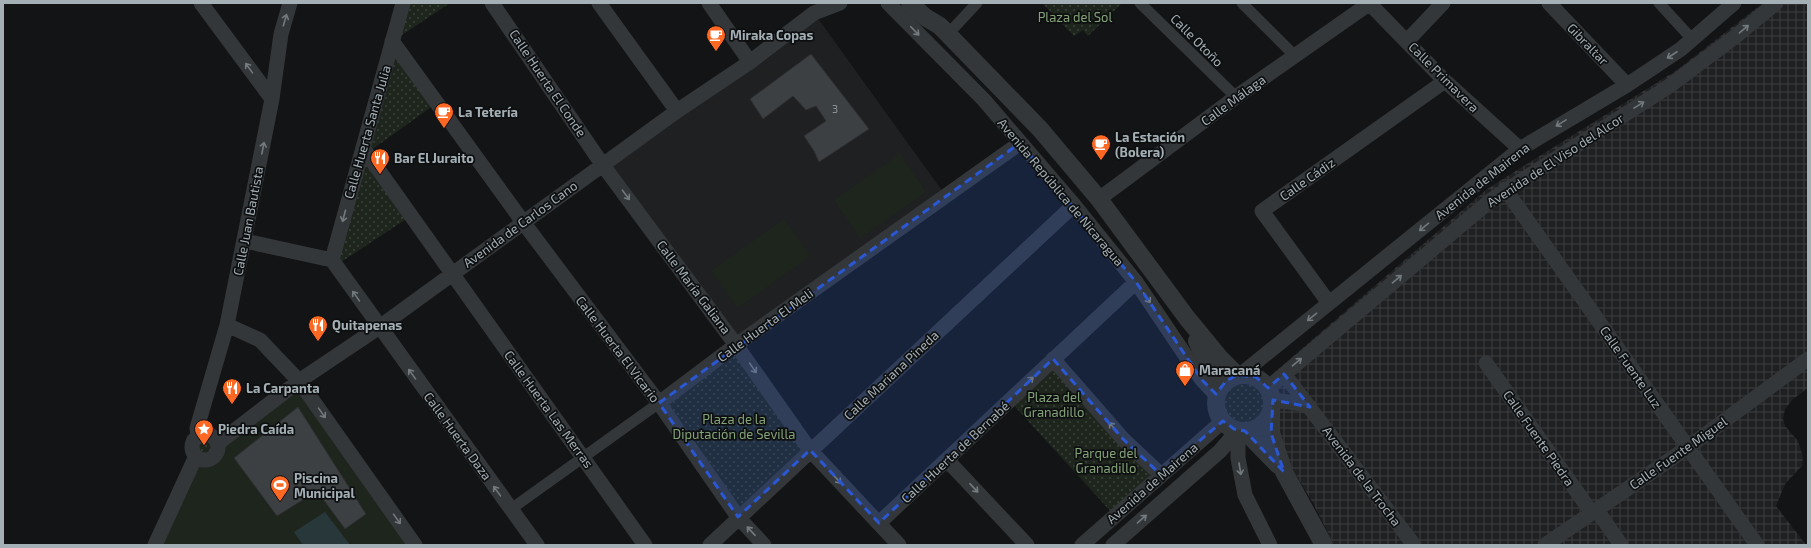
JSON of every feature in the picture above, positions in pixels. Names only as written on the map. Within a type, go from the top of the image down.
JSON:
[{"type":"street","points":[[202,3],[272,99]]},
{"type":"street","name":"Calle Juan Bautista","points":[[198,437],[197,428],[227,325],[245,242],[272,99],[281,34],[290,3]]},
{"type":"street","name":"Calle Huerta Santa Julia","points":[[332,260],[403,3]]},
{"type":"street","name":"Calle Huerta El Conde","points":[[492,3],[602,164]]},
{"type":"street","points":[[599,3],[676,111]]},
{"type":"street","points":[[709,3],[750,62]]},
{"type":"street","name":"Avenida República de Nicaragua","points":[[888,3],[984,100],[1074,205],[1136,282],[1202,380],[1218,392]]},
{"type":"street","name":"Avenida República de Nicaragua","points":[[910,3],[925,17],[944,30],[1040,129],[1099,199],[1187,318],[1219,358],[1238,375]]},
{"type":"street","name":"Avenida República de Nicaragua","points":[[927,3],[944,30]]},
{"type":"street","points":[[944,30],[977,3]]},
{"type":"street","name":"Calle Otoño","points":[[1140,3],[1236,98]]},
{"type":"street","points":[[1242,3],[1295,56]]},
{"type":"street","name":"Calle Málaga","points":[[1099,199],[1236,98],[1369,3]]},
{"type":"street","name":"Calle Primavera","points":[[1369,3],[1407,40],[1445,81],[1520,149]]},
{"type":"street","points":[[1407,40],[1443,3]]},
{"type":"street","points":[[1659,3],[1692,39]]},
{"type":"street","name":"Avenida de Mairena","points":[[1238,375],[1520,149],[1626,85],[1680,49],[1734,3]]},
{"type":"street","name":"Avenida de El Viso del Alcor","points":[[1270,400],[1284,374],[1506,189],[1668,87],[1736,36],[1776,3]]},
{"type":"street","name":"Avenida de Carlos Cano","points":[[217,444],[299,382],[378,328],[676,111],[750,62],[814,13],[832,4]]},
{"type":"street","name":"Gibraltar","points":[[1551,4],[1626,85]]},
{"type":"street","name":"Calle Huerta El Vicario","points":[[392,41],[522,222],[659,403],[738,517],[764,545]]},
{"type":"street","name":"Calle Cádiz","points":[[1329,303],[1262,211],[1445,81]]},
{"type":"street","name":"Calle Huerta El Meli","points":[[511,509],[659,403],[736,345],[1020,142]]},
{"type":"street","name":"Calle Huerta Las Merras","points":[[363,148],[645,545]]},
{"type":"street","name":"Calle María Galiana","points":[[602,164],[736,345],[810,450],[899,545]]},
{"type":"street","name":"Calle Fuente Luz","points":[[1506,189],[1687,448],[1757,545]]},
{"type":"street","name":"Calle Mariana Pineda","points":[[710,545],[738,517],[1074,205]]},
{"type":"street","points":[[245,242],[332,260]]},
{"type":"street","name":"Calle Huerta Daza","points":[[332,260],[378,328],[536,545]]},
{"type":"street","name":"Calle Huerta de Bernabé","points":[[879,524],[1136,282]]},
{"type":"street","name":"Avenida República de Nicaragua","points":[[1187,318],[1218,392]]},
{"type":"street","points":[[227,325],[260,340],[299,382],[415,545]]},
{"type":"street","points":[[1053,359],[1123,439],[1160,474]]},
{"type":"street","name":"Calle Fuente Miguel","points":[[1545,545],[1687,448],[1808,359]]},
{"type":"street","name":"Calle Fuente Piedra","points":[[1486,363],[1621,545]]},
{"type":"street","name":"Avenida de la Trocha","points":[[1284,374],[1414,545]]},
{"type":"street","points":[[1284,472],[1216,408],[1218,392],[1226,380],[1238,375],[1256,377],[1270,400],[1271,433],[1284,472],[1324,545]]},
{"type":"street","points":[[1270,400],[1296,403],[1310,407]]},
{"type":"street","points":[[1113,545],[1220,451],[1236,428],[1261,425],[1270,400]]},
{"type":"street","points":[[1236,428],[1238,458],[1245,495],[1270,545]]},
{"type":"street","name":"Avenida de Mairena","points":[[1082,545],[1160,474],[1236,428]]},
{"type":"street","points":[[210,435],[214,438],[217,444],[217,452],[212,458],[204,460],[196,456],[192,446],[198,437],[210,435]]},
{"type":"street","points":[[155,545],[196,456]]},
{"type":"street","points":[[947,460],[1027,545]]},
{"type":"highlighted area","points":[[1020,143],[1136,282],[1202,380],[1216,394],[1226,381],[1237,375],[1256,377],[1268,388],[1284,374],[1310,407],[1273,400],[1271,433],[1284,472],[1245,431],[1234,429],[1223,421],[1160,474],[1123,439],[1053,359],[879,523],[810,450],[738,517],[659,403]]},
{"type":"shaded area","points":[[1763,3],[1808,3],[1808,388],[1793,399],[1785,409],[1783,419],[1785,426],[1798,441],[1803,457],[1802,466],[1785,484],[1776,506],[1806,545],[1334,545],[1313,503],[1289,464],[1258,389],[1269,377],[1487,189],[1677,70]]},
{"type":"shaded area","points":[[814,13],[946,196],[736,345],[602,164]]},
{"type":"shaded area","points":[[325,512],[350,545],[303,545],[294,532]]},
{"type":"green space","points":[[403,3],[450,3],[393,41],[437,103],[367,153],[411,216],[335,266],[332,260]]},
{"type":"green space","name":"Plaza del Sol","points":[[1122,3],[1088,36],[1083,30],[1074,36],[1043,4]]},
{"type":"green space","points":[[900,154],[926,192],[860,238],[834,200]]},
{"type":"green space","points":[[784,219],[810,256],[738,308],[711,271]]},
{"type":"green space","name":"Plaza de la Diputación de Sevilla","points":[[736,345],[810,450],[738,517],[659,403]]},
{"type":"green space","name":"Plaza del Granadillo","points":[[1053,359],[1160,474],[1114,515],[1009,400]]},
{"type":"green space","points":[[1239,380],[1249,380],[1261,386],[1266,394],[1266,412],[1261,420],[1253,425],[1239,426],[1231,423],[1224,416],[1221,408],[1221,398],[1224,390],[1231,383]]},
{"type":"green space","name":"Piscina Municipal","points":[[299,381],[415,545],[155,545],[200,459],[204,460],[212,458],[218,448]]},
{"type":"green space","points":[[201,438],[209,438],[214,443],[212,454],[209,456],[201,456],[196,451],[196,443]]},
{"type":"building","points":[[811,54],[869,129],[819,162],[804,136],[826,121],[816,106],[806,110],[793,96],[763,119],[750,99]]},
{"type":"building","points":[[298,407],[366,514],[345,529],[317,491],[277,516],[234,458]]},
{"type":"place","name":"Miraka Copas","points":[[716,52]]},
{"type":"place","name":"La Tetería","points":[[444,129]]},
{"type":"place","name":"La Estación (Bolera)","points":[[1101,161]]},
{"type":"place","name":"Bar El Juraito","points":[[380,175]]},
{"type":"place","name":"Quitapenas","points":[[318,342]]},
{"type":"place","name":"Maracaná","points":[[1185,387]]},
{"type":"place","name":"La Carpanta","points":[[232,405]]},
{"type":"place","name":"Piedra Caída","points":[[204,446]]},
{"type":"place","name":"Piscina Municipal","points":[[280,502]]},
{"type":"park label","name":"Parque del Granadillo","points":[[1106,460]]}]
